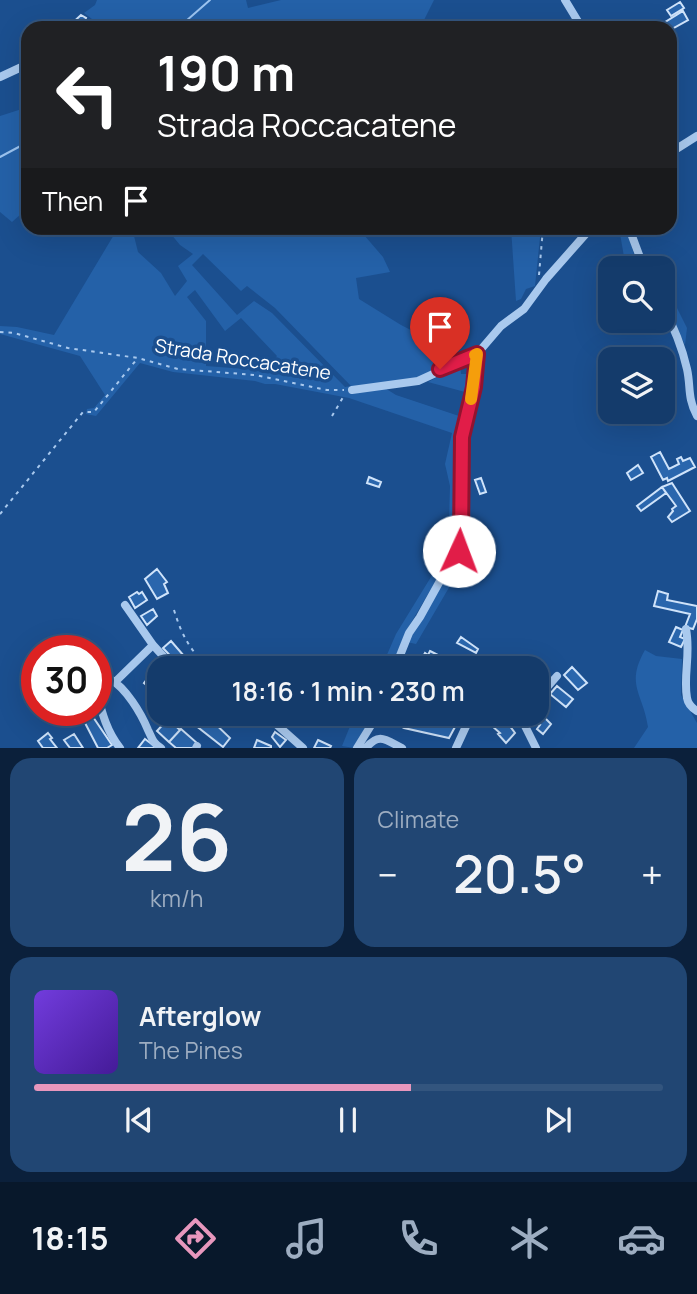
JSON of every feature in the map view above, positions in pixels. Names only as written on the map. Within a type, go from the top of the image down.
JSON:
[{"type":"street","points":[[565,0],[578,21]]},
{"type":"street","points":[[0,78],[21,68]]},
{"type":"street","points":[[677,149],[697,136]]},
{"type":"street","name":"Strada Roccacatene","points":[[352,390],[418,381],[477,354],[501,326],[524,309],[585,235]]},
{"type":"street","points":[[632,235],[640,256]]},
{"type":"street","points":[[675,332],[687,368],[688,395],[697,416]]},
{"type":"street","points":[[400,656],[409,633],[461,543],[462,437],[474,387],[477,354]]},
{"type":"street","points":[[125,604],[163,656]]},
{"type":"street","points":[[686,629],[689,645],[687,699],[697,711]]},
{"type":"street","points":[[115,682],[153,645]]},
{"type":"street","points":[[549,685],[557,676]]},
{"type":"street","points":[[120,748],[103,718],[96,693],[102,682],[110,679],[120,685],[148,728],[152,742],[160,748]]},
{"type":"street","points":[[278,726],[303,748]]},
{"type":"street","points":[[357,748],[371,726]]},
{"type":"street","points":[[456,748],[466,726]]},
{"type":"street","points":[[525,726],[536,748]]},
{"type":"street","points":[[366,748],[373,739],[378,738],[402,748]]},
{"type":"path","points":[[537,291],[543,235]]},
{"type":"path","name":"Strada Roccacatene","points":[[0,332],[15,333],[68,348],[138,358],[178,369],[255,375],[327,390],[352,390]]},
{"type":"path","points":[[0,514],[83,412],[94,412],[138,358]]},
{"type":"path","points":[[332,416],[343,395],[352,390]]},
{"type":"path","points":[[174,610],[181,634],[197,656]]},
{"type":"shaded area","points":[[97,0],[246,0],[248,8],[281,0],[434,0],[424,21],[95,21],[84,13],[95,5]]},
{"type":"shaded area","points":[[21,109],[21,214],[12,222],[0,212],[0,116]]},
{"type":"shaded area","points":[[114,235],[134,236],[138,252],[161,273],[175,296],[187,281],[178,266],[193,254],[172,235],[364,235],[383,257],[390,272],[356,278],[359,299],[401,325],[462,356],[419,378],[380,385],[396,395],[459,416],[465,392],[428,382],[460,365],[461,374],[472,374],[461,437],[459,542],[406,631],[396,656],[386,656],[396,634],[442,559],[449,522],[450,486],[445,464],[452,433],[349,398],[255,381],[173,372],[140,363],[96,416],[86,414],[87,409],[94,408],[105,395],[80,356],[0,334],[0,326],[54,335]],"holes":[[[203,254],[241,291],[247,286],[275,308],[351,386],[345,387],[272,313],[254,301],[237,315],[192,265]],[[195,290],[225,331],[241,318],[277,356],[266,370],[253,361],[245,369],[206,366],[206,321],[187,297]]]},
{"type":"shaded area","points":[[511,235],[540,235],[535,286],[526,289],[521,299],[516,301]]},
{"type":"shaded area","points":[[620,235],[629,235],[634,256],[624,256]]},
{"type":"shaded area","points":[[675,304],[687,328],[685,345],[675,324]]},
{"type":"shaded area","points":[[464,440],[472,540],[454,579],[416,644],[407,642],[460,552]]},
{"type":"shaded area","points":[[645,650],[656,656],[682,659],[681,695],[697,723],[697,748],[634,748],[648,727],[636,681],[636,672]]},
{"type":"shaded area","points":[[350,726],[366,726],[354,748],[342,746]]},
{"type":"building","points":[[680,2],[684,8],[671,16],[667,10]]},
{"type":"building","points":[[683,11],[688,20],[677,26],[677,21],[667,21]]},
{"type":"building","points":[[81,15],[86,18],[86,21],[75,21]]},
{"type":"building","points":[[660,452],[669,469],[679,464],[677,459],[681,457],[683,461],[690,458],[695,467],[668,481],[667,478],[663,480],[651,457]]},
{"type":"building","points":[[638,465],[643,473],[631,480],[627,473]]},
{"type":"building","points":[[369,477],[381,482],[379,487],[367,483]]},
{"type":"building","points":[[481,478],[486,492],[480,494],[475,480]]},
{"type":"building","points":[[672,483],[690,511],[672,522],[668,517],[676,506],[662,487]]},
{"type":"building","points":[[662,487],[666,493],[641,511],[637,506]]},
{"type":"building","points":[[157,569],[167,582],[164,584],[168,593],[157,599],[145,579]]},
{"type":"building","points":[[658,591],[668,594],[667,600],[697,606],[697,619],[693,629],[685,627],[690,614],[654,606]]},
{"type":"building","points":[[142,592],[147,600],[135,608],[129,597]]},
{"type":"building","points":[[153,609],[157,616],[147,625],[141,616]]},
{"type":"building","points":[[676,627],[683,630],[680,637],[685,639],[681,647],[669,642]]},
{"type":"building","points":[[461,637],[478,649],[476,653],[457,643]]},
{"type":"building","points":[[171,641],[184,656],[170,656],[163,648]]},
{"type":"building","points":[[430,651],[438,655],[423,656],[425,653],[428,655]]},
{"type":"building","points":[[572,667],[587,683],[578,690],[564,675]]},
{"type":"building","points":[[557,686],[573,699],[566,707],[550,694]]},
{"type":"building","points":[[549,722],[551,724],[543,734],[537,729],[539,726],[549,726]]},
{"type":"building","points":[[87,726],[99,726],[112,745],[98,748]]},
{"type":"building","points":[[162,726],[176,726],[180,730],[169,742],[157,731]]},
{"type":"building","points":[[196,726],[218,726],[230,738],[223,747]]},
{"type":"building","points":[[400,726],[455,726],[449,738]]},
{"type":"building","points":[[492,726],[510,726],[515,733],[506,743],[498,734],[500,733]]},
{"type":"building","points":[[181,729],[197,743],[193,748],[176,748],[169,742]]},
{"type":"building","points":[[275,732],[286,740],[280,747],[272,737]]},
{"type":"building","points":[[48,733],[57,748],[43,748],[38,741]]},
{"type":"building","points":[[74,734],[83,748],[70,748],[64,740]]},
{"type":"building","points":[[145,739],[157,748],[138,748]]},
{"type":"building","points":[[257,740],[271,746],[271,748],[254,748]]},
{"type":"building","points":[[318,740],[331,746],[330,748],[314,748]]},
{"type":"waterway","points":[[186,21],[210,0]]},
{"type":"waterway","points":[[0,157],[21,146]]},
{"type":"slow traffic","points":[[471,399],[477,354],[475,355]]},
{"type":"route","points":[[440,369],[477,354],[474,387],[462,437],[459,551]]}]
